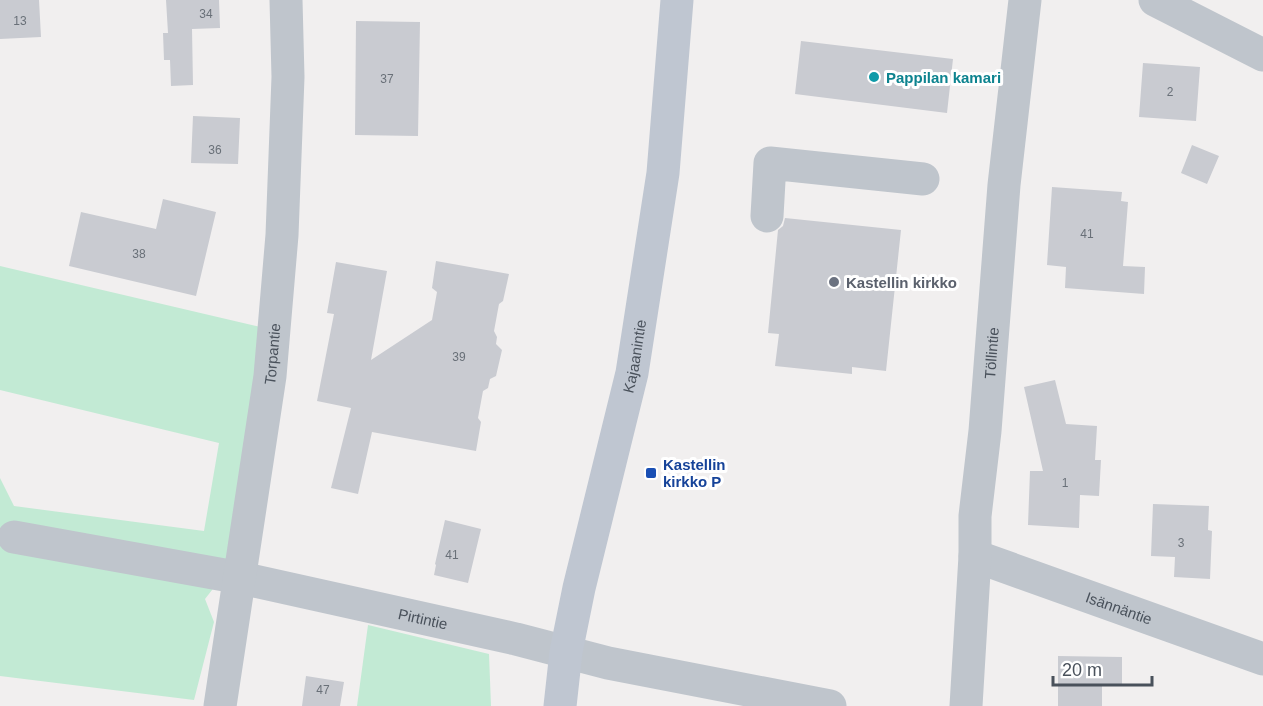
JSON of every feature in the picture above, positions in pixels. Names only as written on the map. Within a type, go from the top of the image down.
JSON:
[{"type":"main road","name":"Kajaanintie","points":[[560,706],[566,652],[579,588],[632,373],[663,173],[677,0]]},
{"type":"street","name":"Torpantie","points":[[220,706],[270,376],[282,235],[288,77],[286,0]]},
{"type":"street","name":"Töllintie","points":[[966,706],[975,556],[975,516],[985,431],[1004,185],[1025,0]]},
{"type":"street","points":[[1155,0],[1263,55]]},
{"type":"street","points":[[767,216],[770,163],[923,179]]},
{"type":"street","name":"Pirtintie","points":[[14,537],[241,578],[608,663],[830,706]]},
{"type":"street","name":"Isännäntie","points":[[975,556],[1263,659]]},
{"type":"green space","points":[[0,266],[265,328],[237,558],[205,599],[214,622],[194,700],[0,676],[0,478],[14,506],[204,531],[219,443],[0,390]]},
{"type":"green space","points":[[368,625],[489,654],[491,706],[357,706]]},
{"type":"building","points":[[0,0],[39,0],[41,37],[0,39]]},
{"type":"building","points":[[166,0],[219,0],[220,28],[192,29],[193,85],[171,86],[170,60],[164,60],[163,33],[168,33]]},
{"type":"building","points":[[356,21],[420,22],[418,136],[355,135]]},
{"type":"building","name":"Pappilan kamari","points":[[801,41],[953,59],[947,113],[795,94]]},
{"type":"building","points":[[1143,63],[1200,67],[1196,121],[1139,117]]},
{"type":"building","points":[[193,116],[240,118],[238,164],[191,163]]},
{"type":"building","points":[[1192,145],[1219,156],[1207,184],[1181,173]]},
{"type":"building","points":[[1052,187],[1122,192],[1121,201],[1128,202],[1123,266],[1145,267],[1144,294],[1065,288],[1066,267],[1047,265]]},
{"type":"building","points":[[163,199],[216,212],[196,296],[69,266],[81,212],[156,229]]},
{"type":"building","name":"Kastellin kirkko","points":[[785,218],[901,230],[886,371],[852,367],[852,374],[775,366],[779,334],[768,333],[778,230],[783,226]]},
{"type":"building","points":[[436,261],[509,274],[503,301],[499,304],[494,331],[497,337],[496,344],[502,350],[496,376],[490,379],[488,388],[483,391],[478,418],[481,422],[476,451],[372,432],[358,494],[331,488],[351,408],[317,401],[334,314],[327,313],[336,262],[387,271],[371,360],[432,320],[437,292],[432,288]]},
{"type":"building","points":[[1055,380],[1066,424],[1097,426],[1095,460],[1101,460],[1099,496],[1080,495],[1079,528],[1028,525],[1030,471],[1043,471],[1024,387]]},
{"type":"building","points":[[1153,504],[1209,506],[1208,530],[1212,531],[1210,579],[1174,577],[1175,557],[1151,556]]},
{"type":"building","points":[[445,520],[481,529],[468,583],[434,575]]},
{"type":"building","points":[[1058,656],[1122,657],[1122,686],[1102,686],[1102,706],[1058,706]]},
{"type":"building","points":[[306,676],[344,682],[340,706],[302,706]]},
{"type":"place","name":"Pappilan kamari","points":[[874,77]]},
{"type":"place","name":"Kastellin kirkko","points":[[834,282]]},
{"type":"place","name":"Kastellin kirkko P","points":[[651,473]]}]
